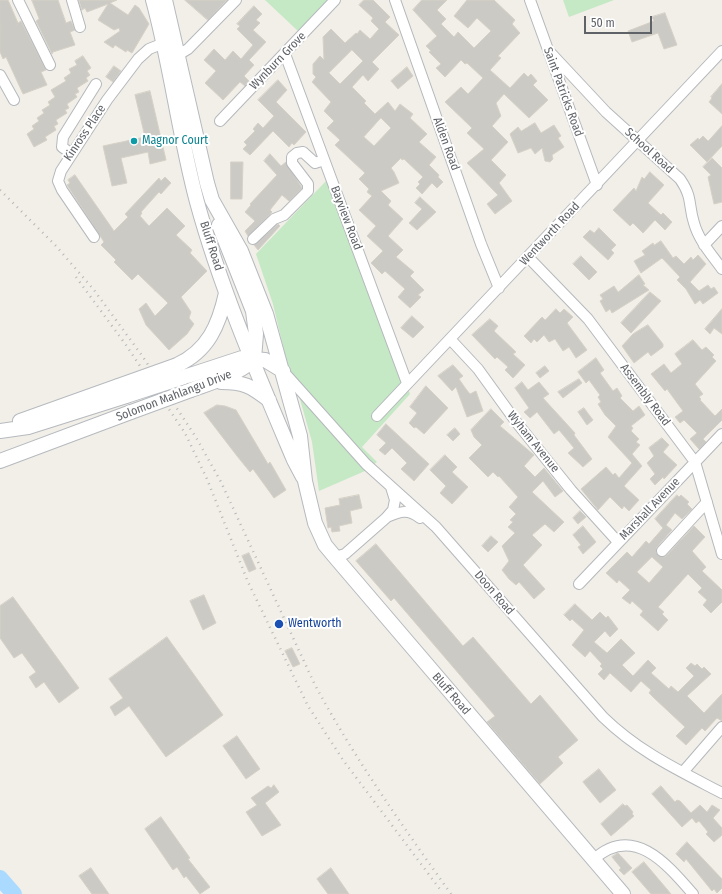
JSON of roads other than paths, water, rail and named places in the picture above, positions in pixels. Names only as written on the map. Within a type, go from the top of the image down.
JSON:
[{"type":"main road","points":[[142,0],[160,25]]},
{"type":"main road","name":"Bluff Road","points":[[153,0],[164,43],[197,201],[226,293],[294,460],[305,481]]},
{"type":"main road","name":"Bluff Road","points":[[165,0],[198,148],[212,200],[226,222],[250,271],[266,314],[300,436],[305,481],[315,523],[325,545],[334,558],[623,894]]},
{"type":"main road","points":[[212,200],[219,226],[253,311],[256,334],[254,360],[265,360],[283,371]]},
{"type":"main road","points":[[122,391],[177,365],[194,355],[204,346],[215,331],[222,315],[226,293]]},
{"type":"main road","name":"Solomon Mahlangu Drive","points":[[0,431],[28,427],[122,391],[184,377],[242,358],[254,360]]},
{"type":"main road","name":"Solomon Mahlangu Drive","points":[[0,461],[239,372],[254,360]]},
{"type":"main road","points":[[215,381],[242,383],[269,400]]},
{"type":"street","points":[[18,0],[50,65]]},
{"type":"street","points":[[72,0],[80,27]]},
{"type":"street","points":[[178,55],[188,49],[236,0]]},
{"type":"street","name":"Wynburn Grove","points":[[220,121],[335,0]]},
{"type":"street","name":"Alden Road","points":[[395,0],[481,244],[499,288]]},
{"type":"street","name":"Saint Patricks Road","points":[[530,0],[597,185]]},
{"type":"street","name":"Kinross Place","points":[[94,237],[59,185],[61,171],[107,100],[138,59],[149,49],[164,43]]},
{"type":"street","name":"School Road","points":[[548,50],[606,112],[680,179],[688,191],[693,222],[704,245],[722,269]]},
{"type":"street","name":"Wentworth Road","points":[[377,416],[407,383],[451,340],[529,258],[637,140],[722,51]]},
{"type":"street","name":"Bayview Road","points":[[285,54],[407,383]]},
{"type":"street","points":[[0,75],[14,100]]},
{"type":"street","points":[[72,154],[62,147],[63,137],[96,84]]},
{"type":"street","points":[[253,239],[274,219],[284,215],[308,191],[308,184],[292,163],[292,157],[297,153],[303,152],[314,163],[324,160]]},
{"type":"street","points":[[704,245],[722,226]]},
{"type":"street","name":"Assembly Road","points":[[529,258],[588,319],[695,462],[707,502],[719,532],[722,554]]},
{"type":"street","name":"Wyham Avenue","points":[[451,340],[478,369],[571,490],[618,542]]},
{"type":"street","name":"Doon Road","points":[[283,371],[366,464],[436,527],[603,717],[623,736],[639,747],[722,793]]},
{"type":"street","name":"Marshall Avenue","points":[[579,584],[722,434]]},
{"type":"street","points":[[334,558],[345,554],[393,510],[396,500],[391,486]]},
{"type":"street","points":[[662,551],[707,502]]},
{"type":"street","points":[[386,518],[404,511],[410,511],[436,527]]},
{"type":"street","points":[[683,772],[722,727]]},
{"type":"street","points":[[593,860],[602,852],[611,848],[630,845],[637,847],[654,855],[667,864],[693,894]]},
{"type":"waterway","points":[[0,878],[14,894]]},
{"type":"railway","points":[[0,190],[56,246],[94,290],[143,357],[197,439],[221,482],[314,683],[329,711],[379,791],[451,894]]},
{"type":"railway","points":[[76,277],[126,345],[185,433],[207,479],[248,582],[308,706],[343,760],[442,892]]},
{"type":"place","name":"Magnor Court","points":[[134,141]]},
{"type":"place","name":"Wentworth","points":[[279,624]]}]
